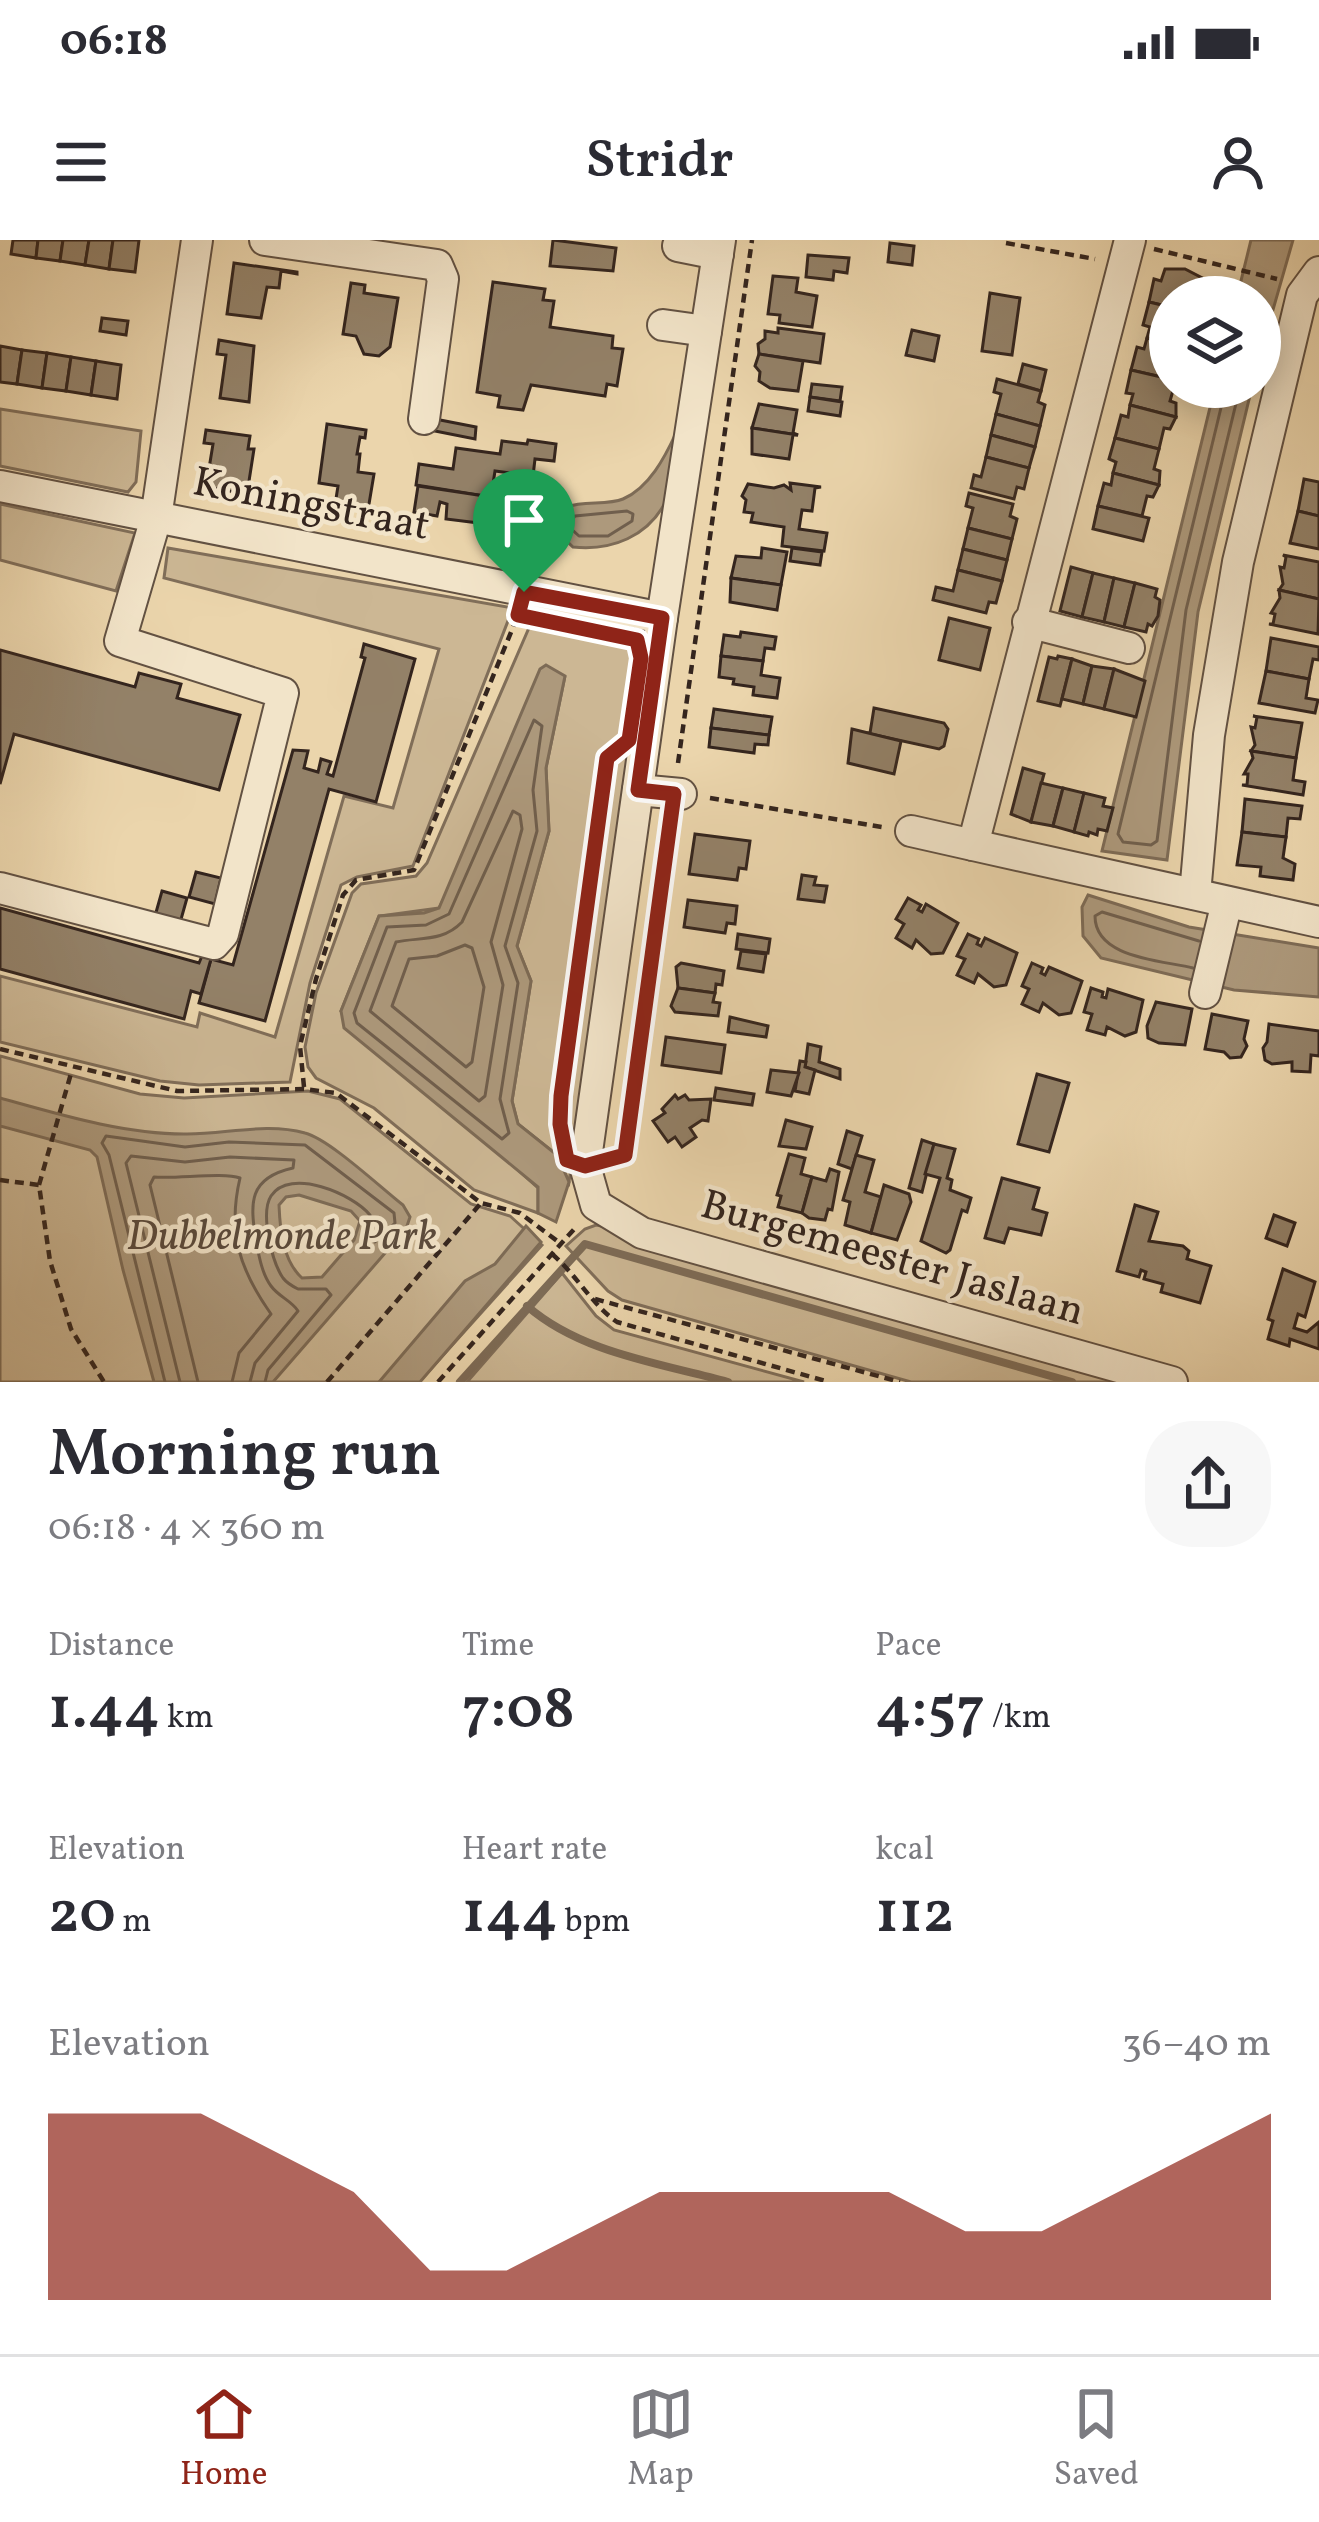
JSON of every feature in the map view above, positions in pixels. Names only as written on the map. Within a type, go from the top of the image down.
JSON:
[{"type":"street","points":[[156,518],[197,240]]},
{"type":"street","points":[[265,240],[437,265],[443,279],[424,419]]},
{"type":"street","points":[[585,1166],[662,618],[686,328],[703,248]]},
{"type":"street","points":[[973,845],[1128,249]]},
{"type":"street","points":[[1195,894],[1209,735],[1238,562],[1302,295],[1319,272]]},
{"type":"street","name":"Koningstraat","points":[[0,486],[662,618]]},
{"type":"street","name":"Koningstraat","points":[[0,888],[214,944],[223,934],[283,693],[120,641],[156,518]]},
{"type":"street","points":[[1028,622],[1129,648]]},
{"type":"street","points":[[638,790],[677,794]]},
{"type":"street","points":[[911,831],[1195,894],[1223,914],[1319,922]]},
{"type":"street","points":[[1205,993],[1223,914]]},
{"type":"street","name":"Burgemeester Jaslaan","points":[[585,1166],[596,1205],[642,1234],[1172,1382]]},
{"type":"path","points":[[618,749],[607,758],[561,1096],[560,1124],[567,1160],[585,1166],[625,1155],[752,240]]},
{"type":"path","points":[[1006,243],[1128,249],[1288,281]]},
{"type":"path","points":[[304,1089],[300,1046],[343,895],[356,880],[414,870],[516,626],[524,592]]},
{"type":"path","points":[[677,794],[911,831]]},
{"type":"path","points":[[0,1048],[177,1091],[336,1093],[481,1203],[530,1219],[545,1230],[560,1244],[438,1382]]},
{"type":"path","points":[[73,1069],[39,1185],[50,1261],[71,1329],[104,1382]]},
{"type":"path","points":[[0,1180],[39,1185]]},
{"type":"path","points":[[327,1382],[481,1203]]},
{"type":"path","points":[[551,1254],[617,1322],[829,1382]]},
{"type":"path","points":[[595,1299],[900,1382]]},
{"type":"green space","points":[[0,409],[141,431],[136,482],[128,492],[0,466]]},
{"type":"green space","points":[[0,504],[135,533],[116,591],[0,560]]},
{"type":"green space","points":[[168,548],[513,608],[413,866],[357,877],[341,885],[310,983],[290,1082],[199,1085],[160,1081],[0,1042],[0,976],[197,1027],[200,1013],[275,1037],[344,796],[393,808],[439,649],[164,578]]},
{"type":"green space","points":[[535,614],[617,632],[646,656],[569,1182],[557,1155],[518,1124],[512,1101],[531,981],[517,946],[549,831],[546,768],[565,676],[439,908],[379,916],[341,1011],[538,1188],[538,1213],[474,1190],[374,1108],[316,1078],[308,1067],[305,1047],[316,993],[352,893],[361,884],[416,876],[427,863]]},
{"type":"green space","name":"Dubbelmonde Park","points":[[0,1056],[140,1094],[184,1098],[308,1091],[340,1099],[471,1204],[510,1216],[542,1245],[419,1382],[0,1382]]},
{"type":"green space","points":[[596,1225],[1137,1382],[911,1382],[622,1300],[566,1246]]},
{"type":"green space","points":[[562,1273],[596,1316],[614,1330],[804,1382],[467,1382]]},
{"type":"water","points":[[1251,240],[1293,240],[1281,282],[1281,276],[1242,276]]},
{"type":"water","points":[[1210,408],[1247,408],[1198,612],[1167,860],[1102,851]]},
{"type":"water","points":[[676,433],[667,499],[639,532],[615,544],[587,548],[573,547],[554,529],[556,517],[570,506],[613,502],[641,487]]},
{"type":"water","points":[[546,665],[565,676],[546,768],[549,831],[517,946],[531,981],[512,1101],[518,1124],[557,1155],[569,1182],[556,1222],[538,1213],[538,1187],[344,1028],[341,1011],[379,916],[439,908],[540,669]]},
{"type":"water","points":[[1088,895],[1189,927],[1319,948],[1319,997],[1234,990],[1101,958],[1083,936],[1082,907]]},
{"type":"water","points":[[0,1098],[138,1131],[199,1134],[275,1129],[305,1133],[354,1164],[403,1205],[410,1217],[406,1229],[273,1382],[154,1382],[97,1157],[90,1150],[0,1126]],"holes":[[[299,1195],[351,1211],[360,1221],[354,1240],[322,1277],[302,1278],[287,1254],[279,1205],[286,1197]]]},
{"type":"water","points":[[526,1226],[541,1242],[420,1382],[379,1382],[465,1281],[495,1264]]},
{"type":"building","points":[[13,240],[38,240],[36,258],[11,254]]},
{"type":"building","points":[[38,240],[63,240],[60,261],[36,258]]},
{"type":"building","points":[[63,240],[89,240],[85,265],[60,261]]},
{"type":"building","points":[[89,240],[113,240],[109,269],[85,265]]},
{"type":"building","points":[[113,240],[139,240],[135,272],[109,269]]},
{"type":"building","points":[[553,240],[616,248],[613,271],[550,266]]},
{"type":"building","points":[[890,243],[914,246],[912,265],[888,262]]},
{"type":"building","points":[[808,255],[849,258],[847,273],[834,271],[833,280],[806,277]]},
{"type":"building","points":[[234,263],[297,272],[297,274],[281,271],[279,288],[267,287],[261,318],[227,314]]},
{"type":"building","points":[[1165,269],[1185,269],[1198,276],[1163,276]]},
{"type":"building","points":[[773,276],[798,278],[796,292],[817,296],[812,327],[779,323],[780,315],[768,314]]},
{"type":"building","points":[[493,282],[545,289],[543,300],[554,301],[550,327],[613,336],[612,348],[623,349],[617,386],[607,384],[605,396],[531,385],[523,410],[498,407],[500,396],[477,392]]},
{"type":"building","points":[[351,283],[365,285],[364,293],[398,298],[390,347],[379,356],[364,354],[356,336],[343,334]]},
{"type":"building","points":[[990,293],[1020,298],[1012,355],[982,351]]},
{"type":"building","points":[[102,318],[128,321],[126,335],[100,331]]},
{"type":"building","points":[[778,328],[824,334],[820,363],[759,354],[765,331],[778,333]]},
{"type":"building","points":[[912,330],[939,336],[934,361],[906,355]]},
{"type":"building","points":[[1149,338],[1149,374],[1131,370],[1137,347],[1144,349]]},
{"type":"building","points":[[219,340],[254,346],[249,402],[220,398],[226,355],[217,354]]},
{"type":"building","points":[[0,346],[22,350],[17,384],[0,382]]},
{"type":"building","points":[[22,350],[47,353],[42,388],[17,384]]},
{"type":"building","points":[[47,353],[71,357],[66,391],[42,388]]},
{"type":"building","points":[[759,354],[803,361],[798,391],[770,388],[759,381],[755,366]]},
{"type":"building","points":[[71,357],[96,361],[91,395],[66,391]]},
{"type":"building","points":[[96,361],[121,365],[117,399],[91,395]]},
{"type":"building","points":[[1023,364],[1046,370],[1041,391],[1018,384]]},
{"type":"building","points":[[1131,370],[1149,374],[1149,408],[1176,408],[1176,417],[1130,405],[1133,394],[1126,393]]},
{"type":"building","points":[[997,379],[1041,391],[1038,402],[1045,405],[1040,426],[996,414],[1001,394],[994,392]]},
{"type":"building","points":[[812,384],[842,387],[840,401],[810,397]]},
{"type":"building","points":[[810,397],[842,402],[840,416],[808,411]]},
{"type":"building","points":[[759,404],[797,410],[793,433],[798,435],[752,428]]},
{"type":"building","points":[[1130,405],[1176,417],[1170,429],[1164,428],[1159,449],[1115,438],[1121,415],[1128,417]]},
{"type":"building","points":[[996,414],[1040,426],[1035,447],[991,435]]},
{"type":"building","points":[[435,419],[476,427],[475,439],[435,431]]},
{"type":"building","points":[[327,424],[366,430],[357,454],[358,472],[374,474],[368,510],[335,505],[338,486],[319,483]]},
{"type":"building","points":[[752,428],[798,435],[793,435],[789,459],[752,454]]},
{"type":"building","points":[[206,430],[250,436],[248,449],[254,449],[247,494],[206,487],[213,444],[204,443]]},
{"type":"building","points":[[991,435],[1035,447],[1029,468],[986,457]]},
{"type":"building","points":[[1115,438],[1159,449],[1154,469],[1160,471],[1159,485],[1113,473],[1116,462],[1109,459]]},
{"type":"building","points":[[528,440],[556,444],[554,461],[535,459],[533,476],[495,471],[491,497],[416,485],[419,464],[453,469],[456,448],[500,454],[502,441],[527,444]]},
{"type":"building","points":[[986,457],[1029,468],[1024,489],[1017,487],[1014,499],[971,488],[974,475],[981,477]]},
{"type":"building","points":[[1113,473],[1159,485],[1153,497],[1147,496],[1142,516],[1098,506],[1104,483],[1111,485]]},
{"type":"building","points":[[1304,479],[1319,482],[1319,516],[1298,511]]},
{"type":"building","points":[[790,483],[821,487],[815,488],[812,511],[802,510],[799,529],[827,533],[824,551],[782,546],[784,527],[751,522],[753,513],[744,512],[742,496],[748,484],[784,485],[791,490]]},
{"type":"building","points":[[418,486],[491,497],[487,524],[446,519],[447,504],[440,502],[437,516],[414,512]]},
{"type":"building","points":[[969,493],[1013,504],[1010,516],[1017,519],[1012,539],[968,528],[973,508],[966,506]]},
{"type":"building","points":[[1098,506],[1149,518],[1143,541],[1093,529]]},
{"type":"building","points":[[1298,511],[1319,516],[1319,549],[1290,543]]},
{"type":"building","points":[[968,528],[1012,539],[1007,560],[963,549]]},
{"type":"building","points":[[762,548],[787,552],[781,585],[731,578],[736,556],[761,558]]},
{"type":"building","points":[[792,548],[822,552],[820,565],[790,561]]},
{"type":"building","points":[[963,549],[1007,560],[1002,581],[958,570]]},
{"type":"building","points":[[1283,555],[1319,562],[1319,599],[1279,590]]},
{"type":"building","points":[[1071,567],[1093,573],[1082,617],[1060,611]]},
{"type":"building","points":[[958,570],[1002,581],[996,603],[989,602],[986,613],[933,600],[936,587],[953,591]]},
{"type":"building","points":[[1093,573],[1114,578],[1104,622],[1082,617]]},
{"type":"building","points":[[731,578],[781,585],[777,610],[730,602]]},
{"type":"building","points":[[1114,578],[1135,583],[1124,627],[1104,622]]},
{"type":"building","points":[[1135,583],[1157,589],[1155,597],[1160,600],[1158,616],[1146,632],[1124,627]]},
{"type":"building","points":[[1279,590],[1319,599],[1318,634],[1269,624],[1273,624],[1275,614],[1271,613]]},
{"type":"building","points":[[949,618],[990,628],[980,670],[939,660]]},
{"type":"building","points":[[741,632],[776,637],[774,649],[765,648],[763,661],[721,656],[724,635],[740,637]]},
{"type":"building","points":[[1271,638],[1319,647],[1319,660],[1313,659],[1309,679],[1266,671]]},
{"type":"building","points":[[364,644],[415,659],[376,802],[329,789],[265,1021],[199,1003],[211,959],[233,965],[293,750],[308,751],[304,768],[318,772],[321,759],[331,762],[327,774],[333,776],[365,658],[361,657]]},
{"type":"building","points":[[0,650],[135,687],[139,673],[181,684],[177,698],[240,715],[219,790],[14,734],[0,784]]},
{"type":"building","points":[[721,656],[763,661],[761,675],[780,678],[777,698],[753,695],[754,687],[719,677]]},
{"type":"building","points":[[1049,657],[1072,659],[1060,706],[1038,701]]},
{"type":"building","points":[[1072,659],[1092,666],[1083,704],[1062,699]]},
{"type":"building","points":[[1092,666],[1114,669],[1104,709],[1083,704]]},
{"type":"building","points":[[1114,669],[1145,681],[1136,717],[1104,709]]},
{"type":"building","points":[[1266,671],[1309,679],[1306,698],[1318,700],[1315,713],[1259,703]]},
{"type":"building","points":[[874,708],[944,723],[948,729],[944,746],[939,749],[866,733],[870,733]]},
{"type":"building","points":[[714,709],[772,717],[769,735],[711,728]]},
{"type":"building","points":[[1253,716],[1302,723],[1296,758],[1251,751],[1255,745],[1251,727],[1255,728],[1257,717]]},
{"type":"building","points":[[711,728],[769,735],[768,745],[755,744],[754,753],[709,747]]},
{"type":"building","points":[[852,729],[901,741],[894,774],[848,763]]},
{"type":"building","points":[[1251,751],[1296,758],[1293,780],[1305,782],[1303,795],[1242,785],[1247,785],[1248,774],[1244,774],[1253,758]]},
{"type":"building","points":[[1023,768],[1044,774],[1031,822],[1011,814]]},
{"type":"building","points":[[1041,783],[1063,788],[1053,826],[1031,822]]},
{"type":"building","points":[[1063,788],[1084,793],[1074,832],[1053,826]]},
{"type":"building","points":[[1084,793],[1105,798],[1103,806],[1113,808],[1107,831],[1098,829],[1097,835],[1089,832],[1088,836],[1074,832]]},
{"type":"building","points":[[1245,799],[1302,806],[1300,819],[1288,818],[1286,837],[1242,832]]},
{"type":"building","points":[[1242,832],[1286,837],[1283,858],[1295,864],[1293,880],[1260,876],[1261,867],[1237,865]]},
{"type":"building","points":[[695,834],[750,841],[746,869],[739,868],[737,880],[689,874]]},
{"type":"building","points":[[196,872],[221,878],[215,904],[189,897]]},
{"type":"building","points":[[802,875],[816,877],[814,885],[827,886],[824,902],[798,899]]},
{"type":"building","points":[[162,891],[187,898],[180,923],[155,916]]},
{"type":"building","points":[[908,898],[921,905],[918,910],[922,912],[926,904],[958,923],[943,953],[931,954],[916,940],[912,948],[896,938],[904,924],[896,919]]},
{"type":"building","points":[[688,900],[737,906],[735,924],[727,923],[725,933],[684,927]]},
{"type":"building","points":[[0,908],[199,963],[202,956],[211,959],[201,994],[191,991],[184,1019],[0,969]]},
{"type":"building","points":[[738,934],[770,939],[768,953],[736,949]]},
{"type":"building","points":[[968,934],[979,939],[981,946],[985,938],[1017,953],[1006,985],[994,987],[978,974],[974,983],[957,975],[965,959],[957,956]]},
{"type":"building","points":[[741,951],[766,954],[763,972],[738,968]]},
{"type":"building","points":[[681,963],[724,971],[722,985],[716,984],[715,993],[678,988],[676,967]]},
{"type":"building","points":[[1032,963],[1043,968],[1045,975],[1049,967],[1082,981],[1071,1013],[1059,1015],[1043,1003],[1039,1012],[1022,1004],[1029,989],[1022,986]]},
{"type":"building","points":[[678,988],[715,993],[713,1002],[720,1003],[718,1016],[675,1012],[671,1006]]},
{"type":"building","points":[[1091,988],[1106,998],[1108,989],[1143,1000],[1136,1032],[1125,1036],[1107,1027],[1105,1035],[1087,1030],[1092,1014],[1084,1012]]},
{"type":"building","points":[[1156,1002],[1192,1009],[1185,1045],[1148,1038]]},
{"type":"building","points":[[1212,1014],[1248,1021],[1247,1046],[1241,1057],[1205,1049]]},
{"type":"building","points":[[730,1017],[768,1026],[766,1037],[728,1032]]},
{"type":"building","points":[[1269,1024],[1319,1031],[1319,1056],[1311,1055],[1310,1072],[1292,1071],[1292,1062],[1265,1060]]},
{"type":"building","points":[[666,1037],[725,1045],[721,1073],[662,1065]]},
{"type":"building","points":[[808,1044],[821,1047],[819,1062],[840,1069],[840,1079],[805,1067]]},
{"type":"building","points":[[800,1061],[815,1070],[809,1094],[795,1091]]},
{"type":"building","points":[[771,1070],[799,1073],[791,1096],[767,1092]]},
{"type":"building","points":[[1037,1074],[1069,1083],[1049,1152],[1018,1144]]},
{"type":"building","points":[[716,1088],[754,1094],[752,1105],[714,1100]]},
{"type":"building","points":[[675,1095],[678,1099],[685,1095],[689,1100],[711,1099],[708,1121],[690,1128],[696,1137],[682,1147],[675,1137],[668,1142],[653,1121],[665,1113],[662,1109]]},
{"type":"building","points":[[786,1120],[812,1127],[806,1149],[779,1146]]},
{"type":"building","points":[[847,1131],[862,1136],[852,1169],[838,1164]]},
{"type":"building","points":[[922,1140],[934,1144],[922,1192],[909,1188]]},
{"type":"building","points":[[934,1144],[955,1149],[947,1178],[952,1180],[950,1190],[971,1198],[946,1253],[921,1241],[940,1178],[925,1174]]},
{"type":"building","points":[[789,1154],[805,1158],[801,1174],[812,1177],[802,1213],[778,1207]]},
{"type":"building","points":[[856,1155],[874,1160],[865,1192],[881,1197],[871,1233],[845,1225],[850,1202],[843,1200]]},
{"type":"building","points":[[830,1169],[839,1172],[832,1210],[828,1209],[825,1220],[809,1218],[802,1213],[812,1177],[826,1181]]},
{"type":"building","points":[[1002,1178],[1039,1188],[1033,1209],[1047,1213],[1041,1235],[1009,1228],[1004,1243],[985,1238]]},
{"type":"building","points":[[884,1185],[909,1194],[911,1202],[897,1240],[871,1233]]},
{"type":"building","points":[[1135,1205],[1158,1212],[1149,1241],[1183,1246],[1189,1251],[1187,1259],[1211,1266],[1200,1303],[1161,1292],[1163,1284],[1144,1279],[1146,1272],[1141,1270],[1139,1277],[1117,1271]]},
{"type":"building","points":[[1274,1215],[1295,1223],[1287,1246],[1266,1238]]},
{"type":"building","points":[[1283,1269],[1315,1282],[1305,1317],[1298,1314],[1294,1328],[1307,1332],[1319,1322],[1319,1349],[1290,1339],[1289,1346],[1268,1339],[1273,1321],[1268,1319]]},
{"type":"waterway","points":[[460,1382],[585,1244],[1072,1382]]},
{"type":"waterway","points":[[527,1306],[596,1346],[728,1382]]},
{"type":"route","points":[[524,592],[662,618],[638,790],[674,794],[625,1155],[585,1166],[567,1160],[560,1124],[561,1096],[607,758],[629,740],[641,658],[637,640],[518,615],[524,592]]}]
